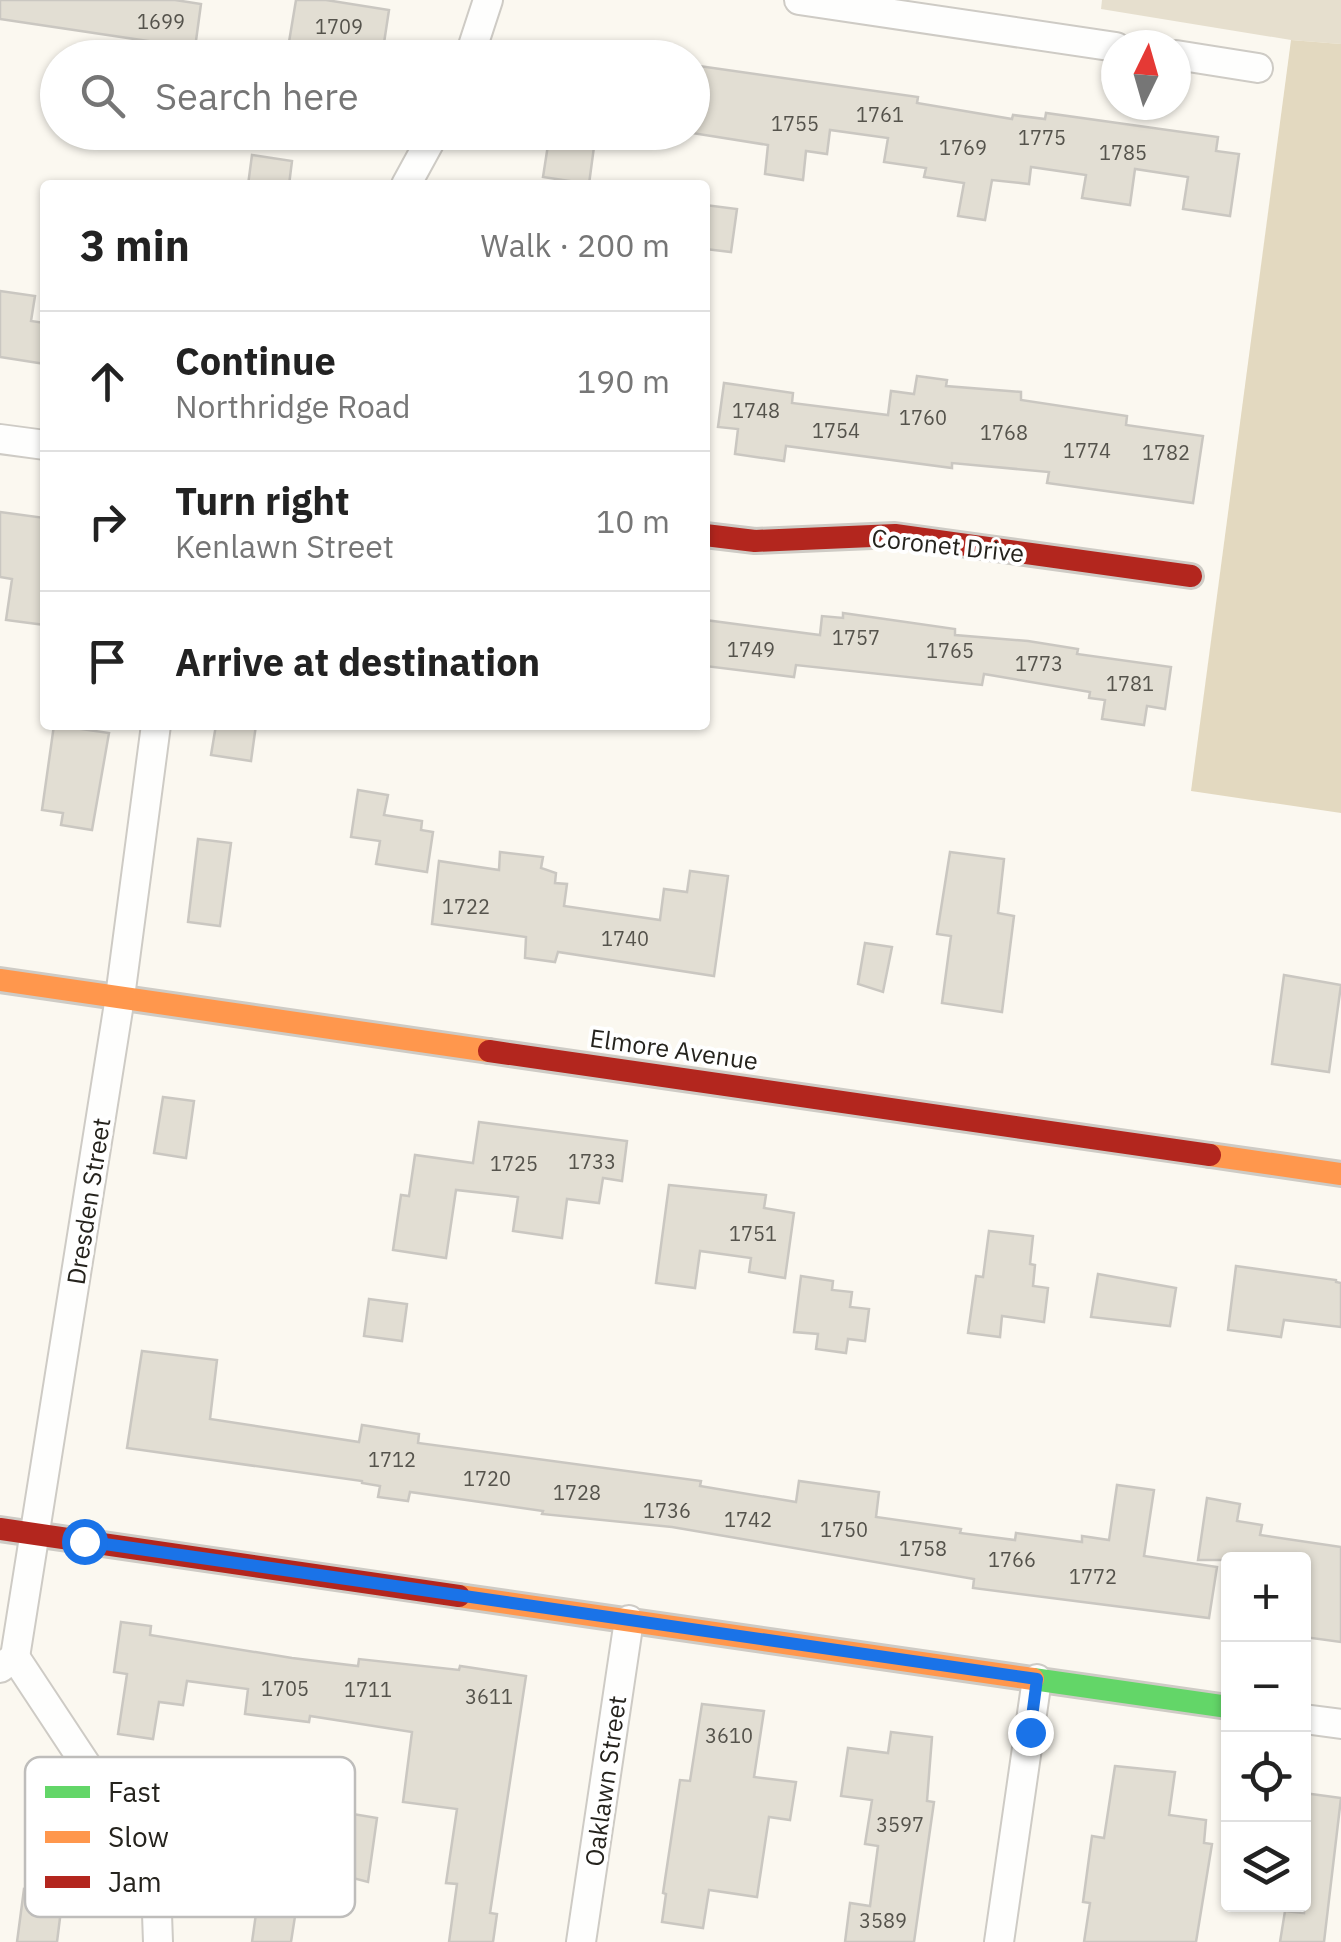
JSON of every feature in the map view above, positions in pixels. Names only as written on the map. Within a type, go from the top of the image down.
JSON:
[{"type":"street","points":[[475,40],[488,0]]},
{"type":"street","points":[[798,0],[1101,45]]},
{"type":"street","points":[[1191,58],[1258,68]]},
{"type":"street","points":[[409,180],[425,150]]},
{"type":"street","points":[[0,439],[40,445]]},
{"type":"street","name":"Coronet Drive","points":[[710,536],[755,540],[895,535],[1190,576]]},
{"type":"street","name":"Dresden Street","points":[[7,1662],[34,1534],[120,997],[155,730]]},
{"type":"street","name":"Elmore Avenue","points":[[0,980],[1341,1174]]},
{"type":"street","points":[[0,1529],[1221,1707]]},
{"type":"street","name":"Oaklawn Street","points":[[581,1942],[628,1620]]},
{"type":"street","points":[[7,1662],[77,1757]]},
{"type":"street","points":[[999,1942],[1037,1679]]},
{"type":"street","points":[[1311,1720],[1341,1724]]},
{"type":"street","points":[[157,1917],[158,1942]]},
{"type":"shaded area","points":[[1102,0],[1341,0],[1341,44],[1291,40],[1101,9]]},
{"type":"shaded area","points":[[1291,40],[1341,44],[1341,813],[1191,791]]},
{"type":"building","points":[[0,0],[175,0],[201,4],[196,40],[141,40],[0,19]]},
{"type":"building","points":[[296,0],[326,0],[389,10],[384,40],[289,40]]},
{"type":"building","points":[[710,68],[918,97],[917,103],[1012,119],[1013,115],[1045,119],[1046,113],[1218,137],[1216,151],[1239,154],[1230,216],[1183,209],[1188,177],[1135,169],[1130,205],[1082,198],[1086,175],[1031,167],[1029,184],[992,180],[985,220],[958,216],[964,183],[924,177],[926,168],[884,162],[888,138],[830,130],[827,154],[806,151],[803,180],[765,174],[768,145],[710,136]]},
{"type":"building","points":[[547,150],[594,150],[590,180],[543,177]]},
{"type":"building","points":[[252,155],[292,161],[290,180],[249,180]]},
{"type":"building","points":[[710,206],[737,209],[731,252],[710,250]]},
{"type":"building","points":[[0,291],[35,296],[31,321],[40,322],[40,363],[0,357]]},
{"type":"building","points":[[917,376],[947,380],[946,386],[1021,392],[1021,400],[1127,416],[1126,425],[1203,436],[1193,503],[1047,483],[1049,472],[952,463],[952,468],[786,446],[784,461],[735,454],[738,429],[718,427],[724,383],[793,393],[792,403],[888,415],[891,391],[914,394]]},
{"type":"building","points":[[0,512],[40,517],[40,624],[6,620],[12,579],[0,577]]},
{"type":"building","points":[[843,613],[955,629],[955,635],[1028,641],[1078,649],[1077,654],[1171,667],[1165,709],[1147,706],[1144,725],[1102,719],[1105,700],[1089,698],[1090,692],[984,674],[982,685],[796,665],[794,677],[710,667],[710,621],[820,635],[822,616],[843,618]]},
{"type":"building","points":[[53,730],[109,733],[92,830],[61,825],[63,813],[42,810]]},
{"type":"building","points":[[215,730],[255,730],[251,761],[211,755]]},
{"type":"building","points":[[358,790],[388,795],[384,815],[422,821],[421,830],[433,832],[427,872],[376,864],[380,841],[351,837]]},
{"type":"building","points":[[198,839],[231,843],[220,926],[188,922]]},
{"type":"building","points":[[500,852],[543,857],[541,868],[556,873],[555,883],[567,884],[564,906],[660,920],[664,889],[687,892],[690,871],[728,876],[714,976],[558,952],[555,962],[525,958],[526,937],[432,924],[439,861],[499,870]]},
{"type":"building","points":[[950,852],[1004,859],[998,913],[1014,916],[1002,1012],[942,1003],[951,936],[937,934]]},
{"type":"building","points":[[865,943],[892,947],[883,992],[858,984]]},
{"type":"building","points":[[1284,975],[1341,985],[1329,1072],[1272,1064]]},
{"type":"building","points":[[163,1097],[194,1101],[186,1158],[154,1153]]},
{"type":"building","points":[[479,1122],[627,1141],[622,1181],[603,1178],[599,1203],[567,1199],[562,1238],[513,1231],[518,1197],[456,1190],[446,1258],[393,1250],[401,1195],[409,1196],[415,1155],[473,1163]]},
{"type":"building","points":[[669,1185],[766,1195],[764,1208],[794,1213],[785,1278],[749,1272],[751,1258],[700,1251],[695,1288],[656,1283]]},
{"type":"building","points":[[989,1231],[1033,1236],[1033,1286],[1048,1288],[1044,1322],[1002,1316],[1000,1337],[968,1333],[976,1276],[983,1277]]},
{"type":"building","points":[[1236,1266],[1336,1280],[1341,1283],[1341,1327],[1284,1320],[1281,1337],[1228,1330]]},
{"type":"building","points":[[1098,1274],[1176,1288],[1170,1326],[1091,1317]]},
{"type":"building","points":[[801,1276],[833,1281],[832,1290],[852,1292],[850,1307],[869,1309],[865,1341],[848,1339],[846,1353],[816,1349],[818,1334],[794,1332]]},
{"type":"building","points":[[369,1299],[407,1304],[402,1341],[364,1336]]},
{"type":"building","points":[[142,1351],[217,1360],[210,1419],[359,1442],[362,1425],[419,1434],[418,1443],[701,1481],[700,1486],[796,1502],[799,1481],[879,1492],[876,1517],[961,1529],[960,1533],[1015,1540],[1016,1533],[1082,1542],[1082,1536],[1109,1540],[1117,1485],[1154,1490],[1144,1556],[1217,1567],[1209,1618],[973,1588],[974,1579],[672,1527],[542,1514],[543,1511],[410,1492],[408,1501],[378,1497],[380,1486],[362,1481],[127,1448]]},
{"type":"building","points":[[1207,1498],[1240,1504],[1237,1521],[1262,1525],[1260,1535],[1341,1547],[1341,1642],[1311,1638],[1311,1552],[1221,1552],[1221,1560],[1198,1560]]},
{"type":"building","points":[[121,1622],[151,1626],[150,1635],[292,1658],[358,1666],[359,1659],[459,1670],[460,1666],[526,1676],[490,1913],[497,1914],[493,1942],[449,1942],[457,1884],[446,1883],[457,1809],[403,1802],[412,1732],[310,1716],[309,1722],[245,1714],[248,1689],[187,1681],[183,1705],[159,1702],[153,1739],[118,1734],[127,1674],[114,1672]]},
{"type":"building","points":[[702,1704],[764,1711],[754,1777],[796,1782],[790,1820],[769,1817],[757,1897],[709,1890],[703,1928],[662,1922],[680,1780],[690,1781]]},
{"type":"building","points":[[891,1732],[932,1737],[927,1801],[934,1802],[914,1942],[845,1942],[850,1903],[870,1906],[878,1846],[865,1844],[872,1800],[841,1796],[848,1748],[888,1753]]},
{"type":"building","points":[[1115,1766],[1175,1772],[1169,1815],[1206,1820],[1204,1843],[1212,1844],[1196,1942],[1084,1942],[1090,1903],[1083,1902],[1092,1836],[1104,1838]]},
{"type":"building","points":[[1311,1794],[1341,1798],[1324,1942],[1280,1942],[1285,1912],[1311,1912]]},
{"type":"building","points":[[355,1814],[377,1818],[368,1882],[355,1879]]},
{"type":"building","points":[[25,1889],[25,1917],[60,1917],[57,1942],[17,1942]]},
{"type":"building","points":[[256,1917],[295,1917],[291,1942],[252,1942]]},
{"type":"traffic: fast","points":[[1033,1679],[1221,1706]]},
{"type":"traffic: slow","points":[[0,980],[489,1051]]},
{"type":"traffic: slow","points":[[1210,1155],[1341,1174]]},
{"type":"traffic: slow","points":[[459,1596],[1033,1679]]},
{"type":"traffic: jam","points":[[710,536],[755,541],[895,535],[1191,576]]},
{"type":"traffic: jam","points":[[489,1051],[1210,1155]]},
{"type":"traffic: jam","points":[[0,1529],[459,1596]]},
{"type":"route","points":[[84,1541],[1037,1679],[1030,1732]]}]
